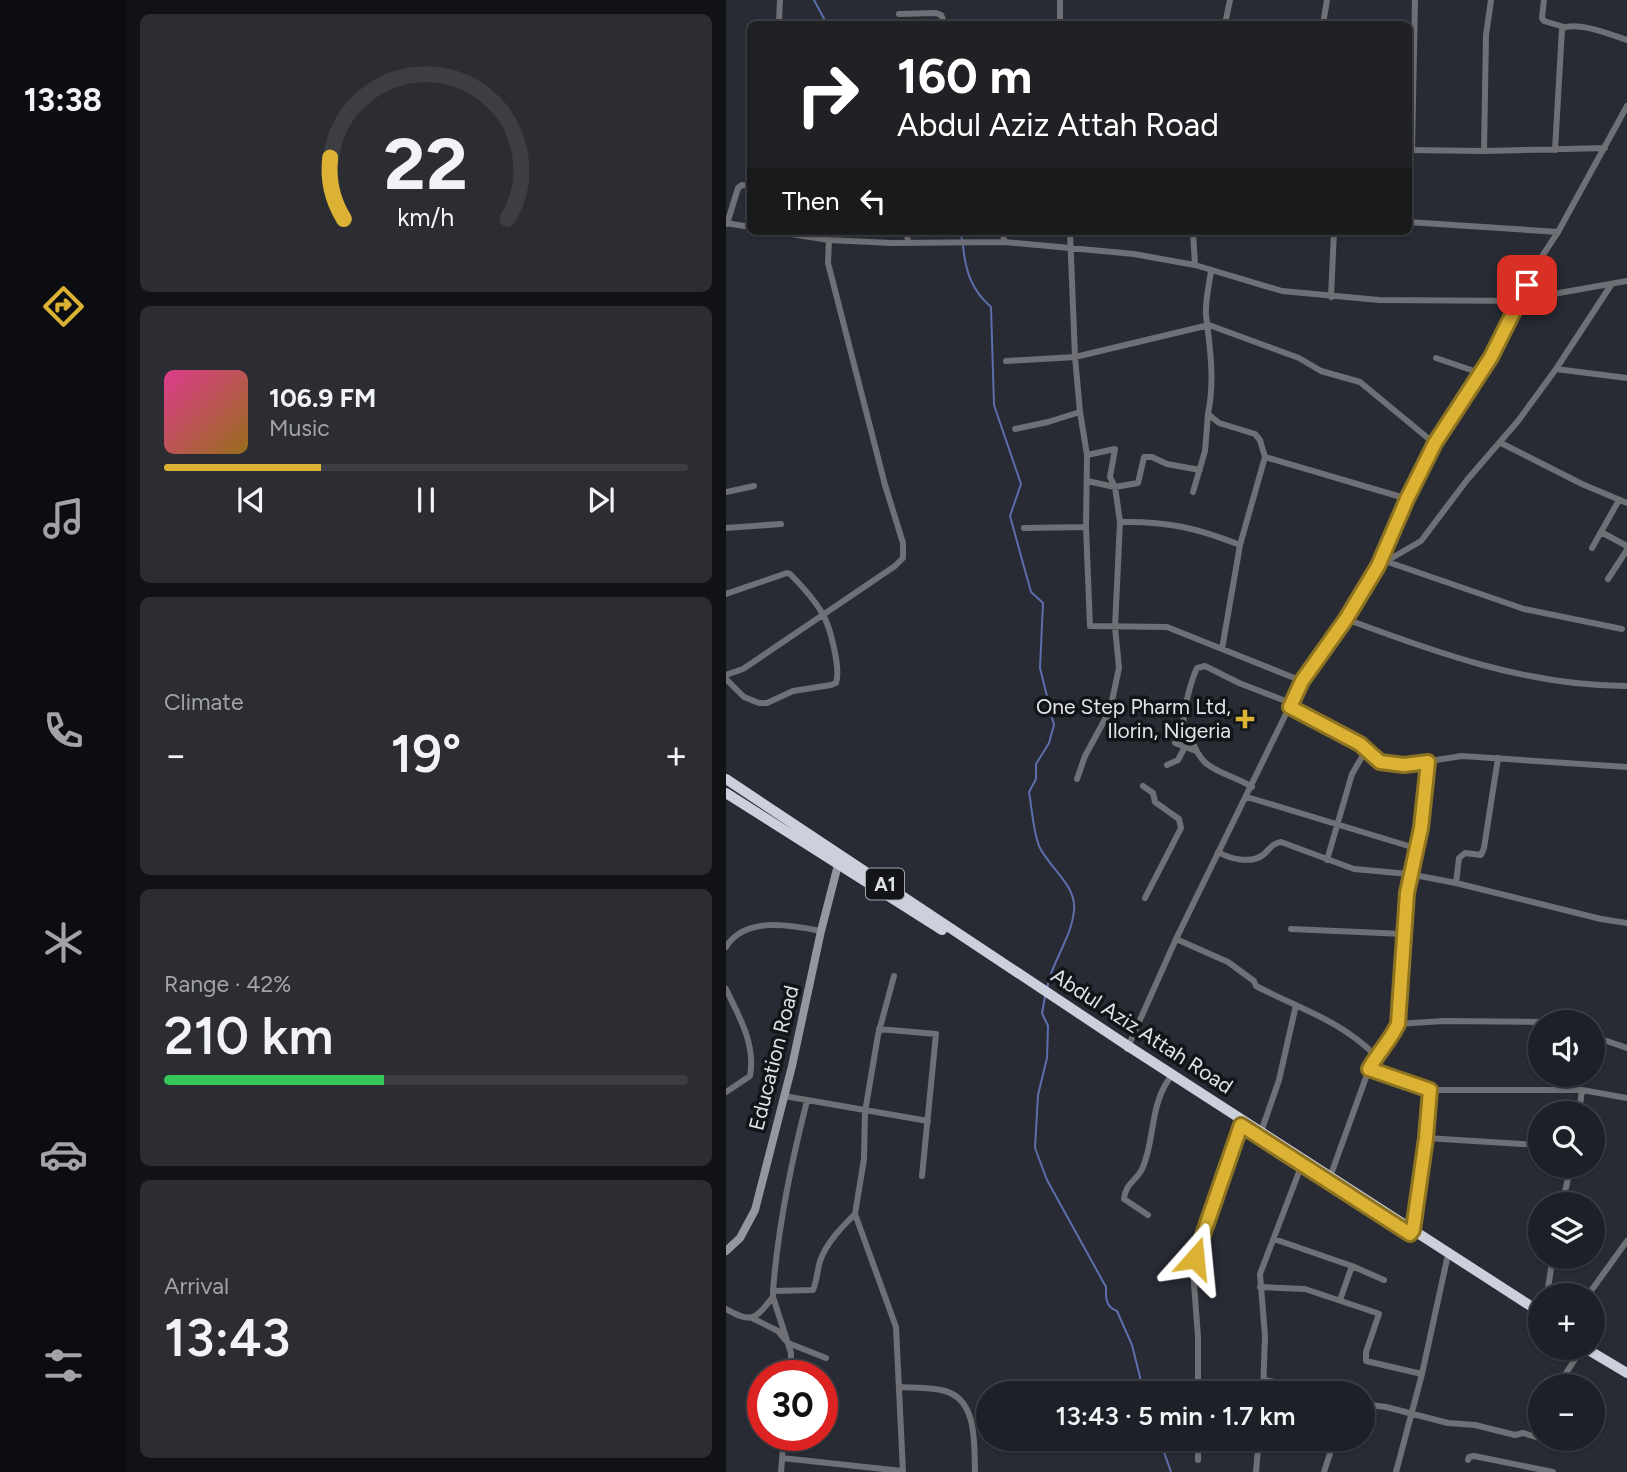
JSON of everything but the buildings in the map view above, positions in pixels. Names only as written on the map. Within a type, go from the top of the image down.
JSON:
[{"type":"highway","name":"Abdul Aziz Attah Road","points":[[726,779],[840,859],[1127,1048],[1330,1177],[1447,1259],[1528,1311]]},
{"type":"highway","name":"Abdul Aziz Attah Road","points":[[726,793],[840,859]]},
{"type":"highway","name":"Abdul Aziz Attah Road","points":[[1127,1048],[1169,1079],[1528,1305]]},
{"type":"highway","points":[[1605,1353],[1627,1367]]},
{"type":"highway","points":[[1605,1360],[1627,1373]]},
{"type":"street","points":[[779,21],[780,0]]},
{"type":"street","points":[[1060,0],[1060,21]]},
{"type":"street","points":[[1226,21],[1230,0]]},
{"type":"street","points":[[1324,21],[1327,0]]},
{"type":"street","points":[[1412,61],[1415,0]]},
{"type":"street","points":[[1484,151],[1486,35],[1491,0]]},
{"type":"street","points":[[1544,0],[1544,21],[1564,27],[1586,28],[1627,40]]},
{"type":"street","points":[[899,14],[936,13],[941,15],[944,21]]},
{"type":"street","points":[[1555,150],[1560,38],[1564,27]]},
{"type":"street","points":[[1127,1048],[1176,939],[1302,681],[1346,619],[1378,566],[1435,443],[1480,373],[1627,106]]},
{"type":"street","points":[[1412,150],[1605,148]]},
{"type":"street","points":[[747,186],[738,188],[726,223],[747,227]]},
{"type":"street","points":[[1412,222],[1558,232]]},
{"type":"street","points":[[797,235],[829,240],[908,243],[1004,242],[1134,254],[1195,265],[1282,291],[1331,297],[1519,302],[1627,281]]},
{"type":"street","points":[[907,235],[908,243]]},
{"type":"street","points":[[1003,235],[1004,242]]},
{"type":"street","points":[[1070,235],[1075,357],[1087,455],[1086,527],[1090,626],[1167,628],[1302,681]]},
{"type":"street","points":[[1193,235],[1195,265]]},
{"type":"street","points":[[1331,297],[1334,235]]},
{"type":"street","points":[[726,594],[787,573],[793,576],[824,615],[835,650],[838,672],[836,683],[787,692],[767,703],[744,697],[726,677],[744,669],[824,615],[895,566],[903,558],[903,544],[885,485],[828,263],[829,240]]},
{"type":"street","points":[[1193,492],[1205,451],[1212,380],[1206,314],[1211,271]]},
{"type":"street","points":[[1378,566],[1421,541],[1467,480],[1501,443],[1556,369],[1611,284]]},
{"type":"street","points":[[1006,361],[1075,357],[1208,324],[1299,358],[1321,371],[1360,382],[1435,443]]},
{"type":"street","points":[[1436,358],[1480,373]]},
{"type":"street","points":[[1556,369],[1627,378]]},
{"type":"street","points":[[1015,429],[1080,412]]},
{"type":"street","points":[[1208,414],[1220,423],[1255,434],[1260,440],[1265,457],[1240,545],[1222,649]]},
{"type":"street","points":[[1501,443],[1623,502],[1592,548]]},
{"type":"street","points":[[1077,779],[1085,756],[1110,710],[1119,668],[1115,627],[1120,522],[1115,487],[1110,477],[1114,449],[1087,455]]},
{"type":"street","points":[[1087,481],[1115,487],[1138,483],[1144,457],[1200,470]]},
{"type":"street","points":[[1265,457],[1407,499]]},
{"type":"street","points":[[726,492],[754,486]]},
{"type":"street","points":[[1120,522],[1144,521],[1200,529],[1240,545]]},
{"type":"street","points":[[726,528],[781,524]]},
{"type":"street","points":[[1024,528],[1086,527]]},
{"type":"street","points":[[1601,532],[1627,548],[1608,579]]},
{"type":"street","points":[[1388,562],[1524,609],[1622,629]]},
{"type":"street","points":[[1346,619],[1422,648],[1512,674],[1595,686],[1627,686]]},
{"type":"street","points":[[1252,787],[1208,765],[1196,751],[1184,728],[1186,703],[1197,668],[1205,666],[1291,705],[1360,744],[1376,760],[1387,765],[1462,756],[1627,767]]},
{"type":"street","points":[[1175,743],[1196,751]]},
{"type":"street","points":[[1167,765],[1178,760],[1185,747]]},
{"type":"street","points":[[1327,860],[1352,774],[1366,750]]},
{"type":"street","points":[[1456,883],[1459,858],[1465,853],[1481,855],[1498,758]]},
{"type":"street","points":[[1330,1177],[1369,1069],[1376,1056],[1390,1042],[1398,1024],[1409,874],[1421,828],[1428,762]]},
{"type":"street","points":[[1143,786],[1153,793],[1155,802],[1181,823],[1181,828],[1145,898]]},
{"type":"street","points":[[1247,797],[1416,848]]},
{"type":"street","points":[[1218,852],[1238,859],[1254,858],[1264,854],[1274,843],[1290,843],[1354,869],[1409,874],[1456,883],[1627,923]]},
{"type":"street","name":"Education Road","points":[[726,1251],[740,1238],[755,1210],[840,859]]},
{"type":"street","points":[[726,947],[739,931],[754,928],[787,925],[821,931]]},
{"type":"street","points":[[1291,929],[1404,934]]},
{"type":"street","points":[[1176,939],[1228,962],[1254,981],[1256,986],[1344,1029],[1376,1056]]},
{"type":"street","points":[[782,1458],[903,1472],[896,1327],[855,1214],[864,1159],[865,1112],[879,1029],[894,976]]},
{"type":"street","points":[[726,989],[741,1019],[752,1064],[750,1076],[726,1092]]},
{"type":"street","points":[[1261,1132],[1279,1080],[1296,1005]]},
{"type":"street","points":[[1398,1024],[1443,1021],[1528,1022]]},
{"type":"street","points":[[879,1029],[936,1034],[922,1176]]},
{"type":"street","points":[[1605,1040],[1627,1048]]},
{"type":"street","points":[[1369,1069],[1430,1090],[1582,1090],[1627,1098]]},
{"type":"street","points":[[1148,1215],[1129,1204],[1124,1199],[1124,1193],[1129,1183],[1142,1170],[1157,1100],[1169,1079]]},
{"type":"street","points":[[1411,1232],[1426,1138],[1430,1090]]},
{"type":"street","points":[[1581,1101],[1582,1090]]},
{"type":"street","points":[[784,1096],[928,1121]]},
{"type":"street","points":[[791,1360],[791,1353],[773,1294],[785,1202],[807,1101]]},
{"type":"street","points":[[1198,1381],[1193,1270],[1198,1246],[1241,1125]]},
{"type":"street","points":[[1426,1138],[1528,1144]]},
{"type":"street","points":[[1269,1381],[1264,1380],[1265,1336],[1260,1274],[1302,1164]]},
{"type":"street","points":[[773,1294],[813,1290],[826,1247],[855,1214]]},
{"type":"street","points":[[1274,1239],[1384,1280]]},
{"type":"street","points":[[1597,1283],[1627,1241]]},
{"type":"street","points":[[1396,1472],[1422,1374],[1447,1259]]},
{"type":"street","points":[[1340,1300],[1352,1266]]},
{"type":"street","points":[[1260,1287],[1305,1289],[1379,1314],[1366,1352],[1366,1361],[1422,1374]]},
{"type":"street","points":[[726,1309],[742,1318],[752,1318],[758,1316],[773,1294]]},
{"type":"street","points":[[752,1318],[778,1331],[788,1343],[826,1358]]},
{"type":"street","points":[[900,1387],[944,1390],[965,1405],[970,1415],[975,1472]]},
{"type":"street","points":[[1375,1406],[1448,1423],[1475,1425],[1515,1435],[1528,1434]]},
{"type":"street","points":[[781,1472],[783,1451]]},
{"type":"street","points":[[1198,1451],[1198,1461]]},
{"type":"street","points":[[1256,1472],[1258,1451]]},
{"type":"street","points":[[1324,1472],[1331,1451]]},
{"type":"street","points":[[1468,1460],[1474,1456],[1553,1472]]},
{"type":"waterway","points":[[814,0],[825,21]]},
{"type":"waterway","points":[[960,235],[962,239]]},
{"type":"waterway","points":[[963,245],[970,279],[978,294],[991,307],[994,405],[1021,484],[1010,516],[1031,592],[1043,603],[1040,668],[1054,725],[1049,743],[1036,764],[1036,779],[1029,792],[1039,846],[1067,885],[1074,902],[1069,931],[1047,988]]},
{"type":"waterway","points":[[1045,997],[1042,1013],[1048,1026],[1047,1058],[1038,1095],[1035,1148],[1047,1180],[1106,1287],[1108,1304],[1117,1311],[1132,1345],[1141,1381]]},
{"type":"waterway","points":[[1164,1451],[1171,1472]]},
{"type":"place","name":"One Step Pharm Ltd, Ilorin, Nigeria","points":[[1245,719]]},
{"type":"route","points":[[1195,1258],[1241,1125],[1410,1234],[1413,1230],[1430,1090],[1369,1069],[1376,1056],[1390,1042],[1398,1024],[1409,874],[1421,828],[1428,762],[1387,765],[1376,760],[1360,744],[1290,707],[1302,681],[1346,619],[1378,566],[1435,443],[1491,357],[1527,285]]}]
